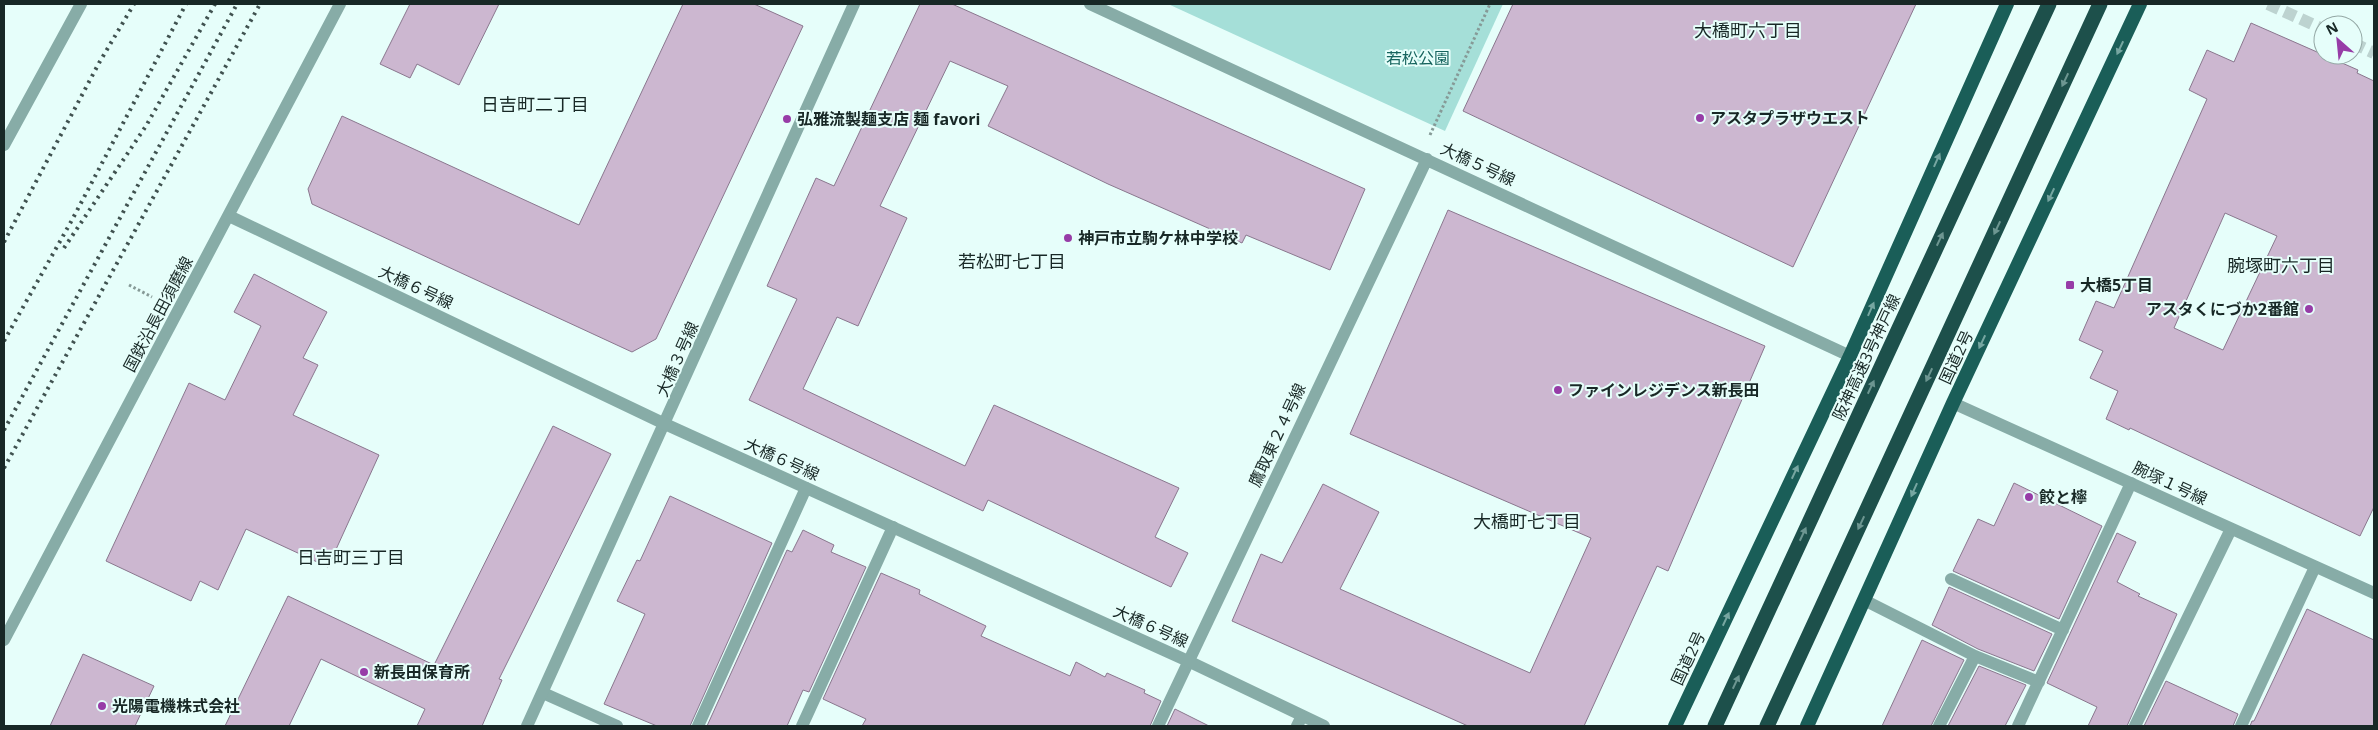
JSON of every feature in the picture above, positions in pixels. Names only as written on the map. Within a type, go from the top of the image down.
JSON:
[{"type":"highway","name":"国道2号","points":[[1675,726],[1850,356],[2007,4]]},
{"type":"highway","name":"阪神高速3号神戸線","points":[[1716,726],[2049,4]]},
{"type":"highway","points":[[1767,726],[2100,4]]},
{"type":"highway","name":"国道2号","points":[[1807,726],[1953,403],[2140,4]]},
{"type":"street","points":[[4,145],[81,4]]},
{"type":"street","name":"国鉄沿長田須磨線","points":[[4,640],[340,4]]},
{"type":"street","name":"大橋３号線","points":[[527,726],[854,4]]},
{"type":"street","name":"大橋５号線","points":[[1090,4],[1850,356]]},
{"type":"street","name":"鷹取東２４号線","points":[[1158,726],[1427,159]]},
{"type":"street","name":"大橋６号線","points":[[229,216],[665,424],[1188,661],[1299,721],[1324,726]]},
{"type":"street","name":"腕塚１号線","points":[[1953,403],[2374,593]]},
{"type":"street","points":[[2018,726],[2131,483]]},
{"type":"street","points":[[698,726],[806,488]]},
{"type":"street","points":[[802,726],[893,527]]},
{"type":"street","points":[[2135,726],[2231,529]]},
{"type":"street","points":[[2241,726],[2315,566]]},
{"type":"street","points":[[1951,579],[2063,630]]},
{"type":"street","points":[[1864,600],[1975,656],[2039,682]]},
{"type":"street","points":[[1939,726],[1975,656]]},
{"type":"street","points":[[543,692],[617,726]]},
{"type":"path","points":[[1430,136],[1490,4]]},
{"type":"path","points":[[129,285],[152,297]]},
{"type":"green space","name":"若松公園","points":[[1168,4],[1503,4],[1445,131]]},
{"type":"building","points":[[410,4],[499,4],[459,85],[417,64],[410,78],[380,64]]},
{"type":"building","points":[[683,4],[754,4],[803,26],[656,339],[632,352],[312,204],[308,189],[342,116],[579,225]]},
{"type":"building","points":[[920,4],[952,4],[1365,189],[1330,270],[1246,235],[1242,243],[1108,184],[988,126],[1008,86],[950,61],[880,206],[907,218],[858,326],[837,317],[803,389],[965,466],[994,405],[1179,488],[1155,537],[1188,553],[1171,587],[988,500],[983,511],[749,400],[797,299],[767,286],[816,178],[834,186]]},
{"type":"building","name":"アスタプラザウエスト","points":[[1513,4],[1916,4],[1793,267],[1463,111]]},
{"type":"building","points":[[2251,23],[2313,50],[2313,65],[2347,65],[2358,70],[2357,73],[2374,81],[2374,507],[2360,536],[2130,428],[2129,430],[2106,419],[2118,391],[2090,378],[2103,351],[2079,340],[2096,301],[2114,308],[2207,99],[2189,90],[2207,50],[2234,62]],"holes":[[[2225,213],[2277,236],[2223,350],[2174,328]]]},
{"type":"building","name":"ファインレジデンス新長田","points":[[1448,210],[1765,346],[1668,571],[1657,566],[1584,726],[1468,726],[1232,621],[1261,554],[1282,563],[1323,484],[1379,512],[1340,589],[1530,673],[1591,538],[1350,434]]},
{"type":"building","points":[[254,274],[327,312],[303,358],[318,365],[293,415],[379,455],[328,567],[246,529],[218,590],[200,581],[191,601],[106,561],[189,383],[225,400],[261,326],[234,312]]},
{"type":"building","points":[[553,426],[611,454],[499,679],[502,680],[482,726],[417,726],[425,709],[321,659],[289,726],[225,726],[288,596],[434,665]]},
{"type":"building","points":[[2014,483],[2102,526],[2059,619],[1953,571],[1978,519],[1994,526]]},
{"type":"building","points":[[670,496],[772,543],[690,726],[657,726],[604,704],[645,614],[617,601],[637,560],[640,561]]},
{"type":"building","points":[[803,530],[834,545],[831,552],[866,567],[809,692],[803,690],[787,726],[707,726],[787,550],[792,552]]},
{"type":"building","points":[[2117,533],[2136,542],[2117,582],[2140,594],[2138,596],[2177,614],[2127,726],[2088,726],[2097,707],[2047,683]]},
{"type":"building","points":[[881,573],[920,590],[919,594],[986,626],[981,636],[1070,676],[1076,662],[1105,677],[1107,673],[1145,690],[1144,693],[1161,701],[1150,726],[862,726],[866,719],[823,699]]},
{"type":"building","points":[[1949,587],[2052,634],[2034,671],[1978,649],[1932,625]]},
{"type":"building","points":[[2307,609],[2374,640],[2374,726],[2250,726]]},
{"type":"building","points":[[1922,640],[1964,660],[1931,726],[1882,726]]},
{"type":"building","name":"光陽電機株式会社","points":[[83,654],[154,686],[135,726],[50,726]]},
{"type":"building","points":[[1979,666],[2026,685],[2005,726],[1948,726]]},
{"type":"building","points":[[2166,681],[2238,714],[2233,726],[2144,726]]},
{"type":"building","points":[[1175,709],[1209,726],[1167,726]]},
{"type":"tunnel","points":[[2268,4],[2313,24]]},
{"type":"tunnel","points":[[2363,48],[2374,53]]},
{"type":"railway","points":[[4,242],[99,63],[134,4]]},
{"type":"railway","points":[[4,341],[72,220],[186,4]]},
{"type":"railway","points":[[64,248],[146,126],[215,4]]},
{"type":"railway","points":[[4,430],[237,4]]},
{"type":"railway","points":[[4,468],[260,4]]},
{"type":"place","name":"アスタプラザウエスト","points":[[1700,118]]},
{"type":"place","name":"弘雅流製麺支店 麺 favori","points":[[787,119]]},
{"type":"place","name":"神戸市立駒ケ林中学校","points":[[1068,238]]},
{"type":"place","name":"大橋5丁目","points":[[2070,285]]},
{"type":"place","name":"アスタくにづか2番館","points":[[2309,309]]},
{"type":"place","name":"ファインレジデンス新長田","points":[[1558,390]]},
{"type":"place","name":"餃と檸","points":[[2029,497]]},
{"type":"place","name":"新長田保育所","points":[[364,672]]},
{"type":"place","name":"光陽電機株式会社","points":[[102,706]]},
{"type":"district","name":"大橋町六丁目","points":[[1748,30]]},
{"type":"district","name":"日吉町二丁目","points":[[535,104]]},
{"type":"district","name":"若松町七丁目","points":[[1012,261]]},
{"type":"district","name":"腕塚町六丁目","points":[[2281,265]]},
{"type":"district","name":"大橋町七丁目","points":[[1527,521]]},
{"type":"district","name":"日吉町三丁目","points":[[351,557]]}]
